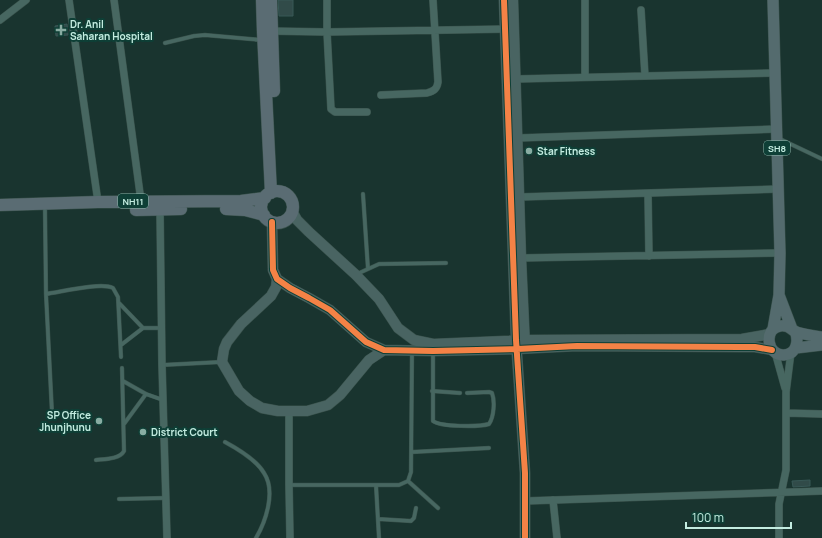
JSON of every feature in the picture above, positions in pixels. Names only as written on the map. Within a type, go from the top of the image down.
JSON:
[{"type":"highway","points":[[262,0],[266,34],[271,194],[261,207],[268,219],[279,223],[286,221],[289,218],[293,207],[289,197],[286,194],[271,194]]},
{"type":"highway","points":[[266,34],[271,0]]},
{"type":"highway","name":"NH11","points":[[0,205],[141,201],[241,201],[271,194]]},
{"type":"highway","name":"NH11","points":[[0,213],[45,210],[236,209],[245,210],[268,219]]},
{"type":"main road","name":"SH8","points":[[773,0],[780,253],[779,295],[772,332],[769,339],[769,345],[774,351]]},
{"type":"main road","name":"SH8","points":[[779,295],[797,337],[798,342],[794,350]]},
{"type":"main road","points":[[772,332],[777,327],[785,326],[793,330],[822,337]]},
{"type":"main road","points":[[774,351],[783,355],[794,350],[822,346]]},
{"type":"street","points":[[0,20],[26,0]]},
{"type":"street","points":[[69,0],[98,202]]},
{"type":"street","points":[[114,0],[141,201]]},
{"type":"street","points":[[327,0],[327,32],[332,109],[335,112],[366,112]]},
{"type":"street","points":[[381,95],[428,93],[435,90],[438,82],[433,0]]},
{"type":"street","points":[[504,0],[510,29],[516,78],[520,197],[521,344]]},
{"type":"street","points":[[513,0],[510,29],[525,473],[525,538]]},
{"type":"street","points":[[585,0],[585,77]]},
{"type":"street","points":[[641,10],[645,76]]},
{"type":"street","points":[[266,34],[434,29],[510,29]]},
{"type":"street","points":[[516,78],[774,73]]},
{"type":"street","points":[[518,138],[777,133]]},
{"type":"street","points":[[520,197],[779,189]]},
{"type":"street","points":[[648,194],[650,256]]},
{"type":"street","points":[[160,210],[161,328],[167,538]]},
{"type":"street","points":[[292,211],[297,220],[356,275],[379,299],[398,328],[414,340],[433,344],[521,344],[742,339],[772,332]]},
{"type":"street","points":[[268,219],[273,270],[277,279],[276,288],[271,296],[245,320],[226,342],[224,349],[222,362],[239,391],[250,401],[262,408],[307,411],[328,405],[345,390],[369,360],[384,350]]},
{"type":"street","points":[[521,258],[780,253]]},
{"type":"street","points":[[277,279],[290,288],[330,310],[366,342],[384,350],[434,351],[521,344],[576,346],[755,347],[774,351],[786,392]]},
{"type":"street","points":[[779,538],[778,504],[786,470],[786,392],[794,350]]},
{"type":"street","points":[[289,411],[290,538]]},
{"type":"street","points":[[786,413],[822,414]]},
{"type":"street","points":[[525,501],[822,491]]},
{"type":"street","points":[[553,500],[557,538]]},
{"type":"lane","points":[[165,43],[205,35],[266,34]]},
{"type":"lane","points":[[777,133],[822,160]]},
{"type":"lane","points":[[363,194],[368,269]]},
{"type":"lane","points":[[45,210],[46,294],[52,413]]},
{"type":"lane","points":[[356,275],[379,264],[446,262]]},
{"type":"lane","points":[[46,294],[83,288],[111,287],[117,293],[121,357]]},
{"type":"lane","points":[[118,303],[144,328]]},
{"type":"lane","points":[[121,345],[144,328],[161,328]]},
{"type":"lane","points":[[289,485],[399,485],[408,481],[412,472],[412,350]]},
{"type":"lane","points":[[434,351],[432,421],[442,425],[474,426],[489,424],[492,416],[492,393],[467,393]]},
{"type":"lane","points":[[162,366],[222,362]]},
{"type":"lane","points":[[96,460],[122,455],[124,451],[122,368]]},
{"type":"lane","points":[[123,381],[146,394],[163,400]]},
{"type":"lane","points":[[432,392],[460,393]]},
{"type":"lane","points":[[124,425],[146,394]]},
{"type":"lane","points":[[225,442],[260,467],[268,480],[269,497],[267,509],[256,538]]},
{"type":"lane","points":[[412,452],[489,448]]},
{"type":"lane","points":[[408,481],[438,508]]},
{"type":"lane","points":[[376,485],[379,538]]},
{"type":"lane","points":[[119,499],[166,498]]},
{"type":"lane","points":[[378,519],[411,521],[414,518],[416,508]]},
{"type":"building","points":[[278,0],[293,0],[293,16],[279,16]]},
{"type":"building","points":[[67,24],[68,35],[56,36],[55,26]]},
{"type":"building","points":[[810,480],[810,486],[793,487],[792,481]]},
{"type":"cycle path","points":[[504,0],[516,340],[525,473],[525,538]]},
{"type":"cycle path","points":[[272,222],[273,270],[277,279],[290,288],[330,310],[366,342],[384,350],[433,351],[577,346],[755,347],[772,350]]},
{"type":"place","name":"Dr. Anil Saharan Hospital","points":[[61,30]]},
{"type":"place","name":"Star Fitness","points":[[529,151]]},
{"type":"place","name":"SP Office Jhunjhunu","points":[[99,421]]},
{"type":"place","name":"District Court","points":[[143,432]]}]
